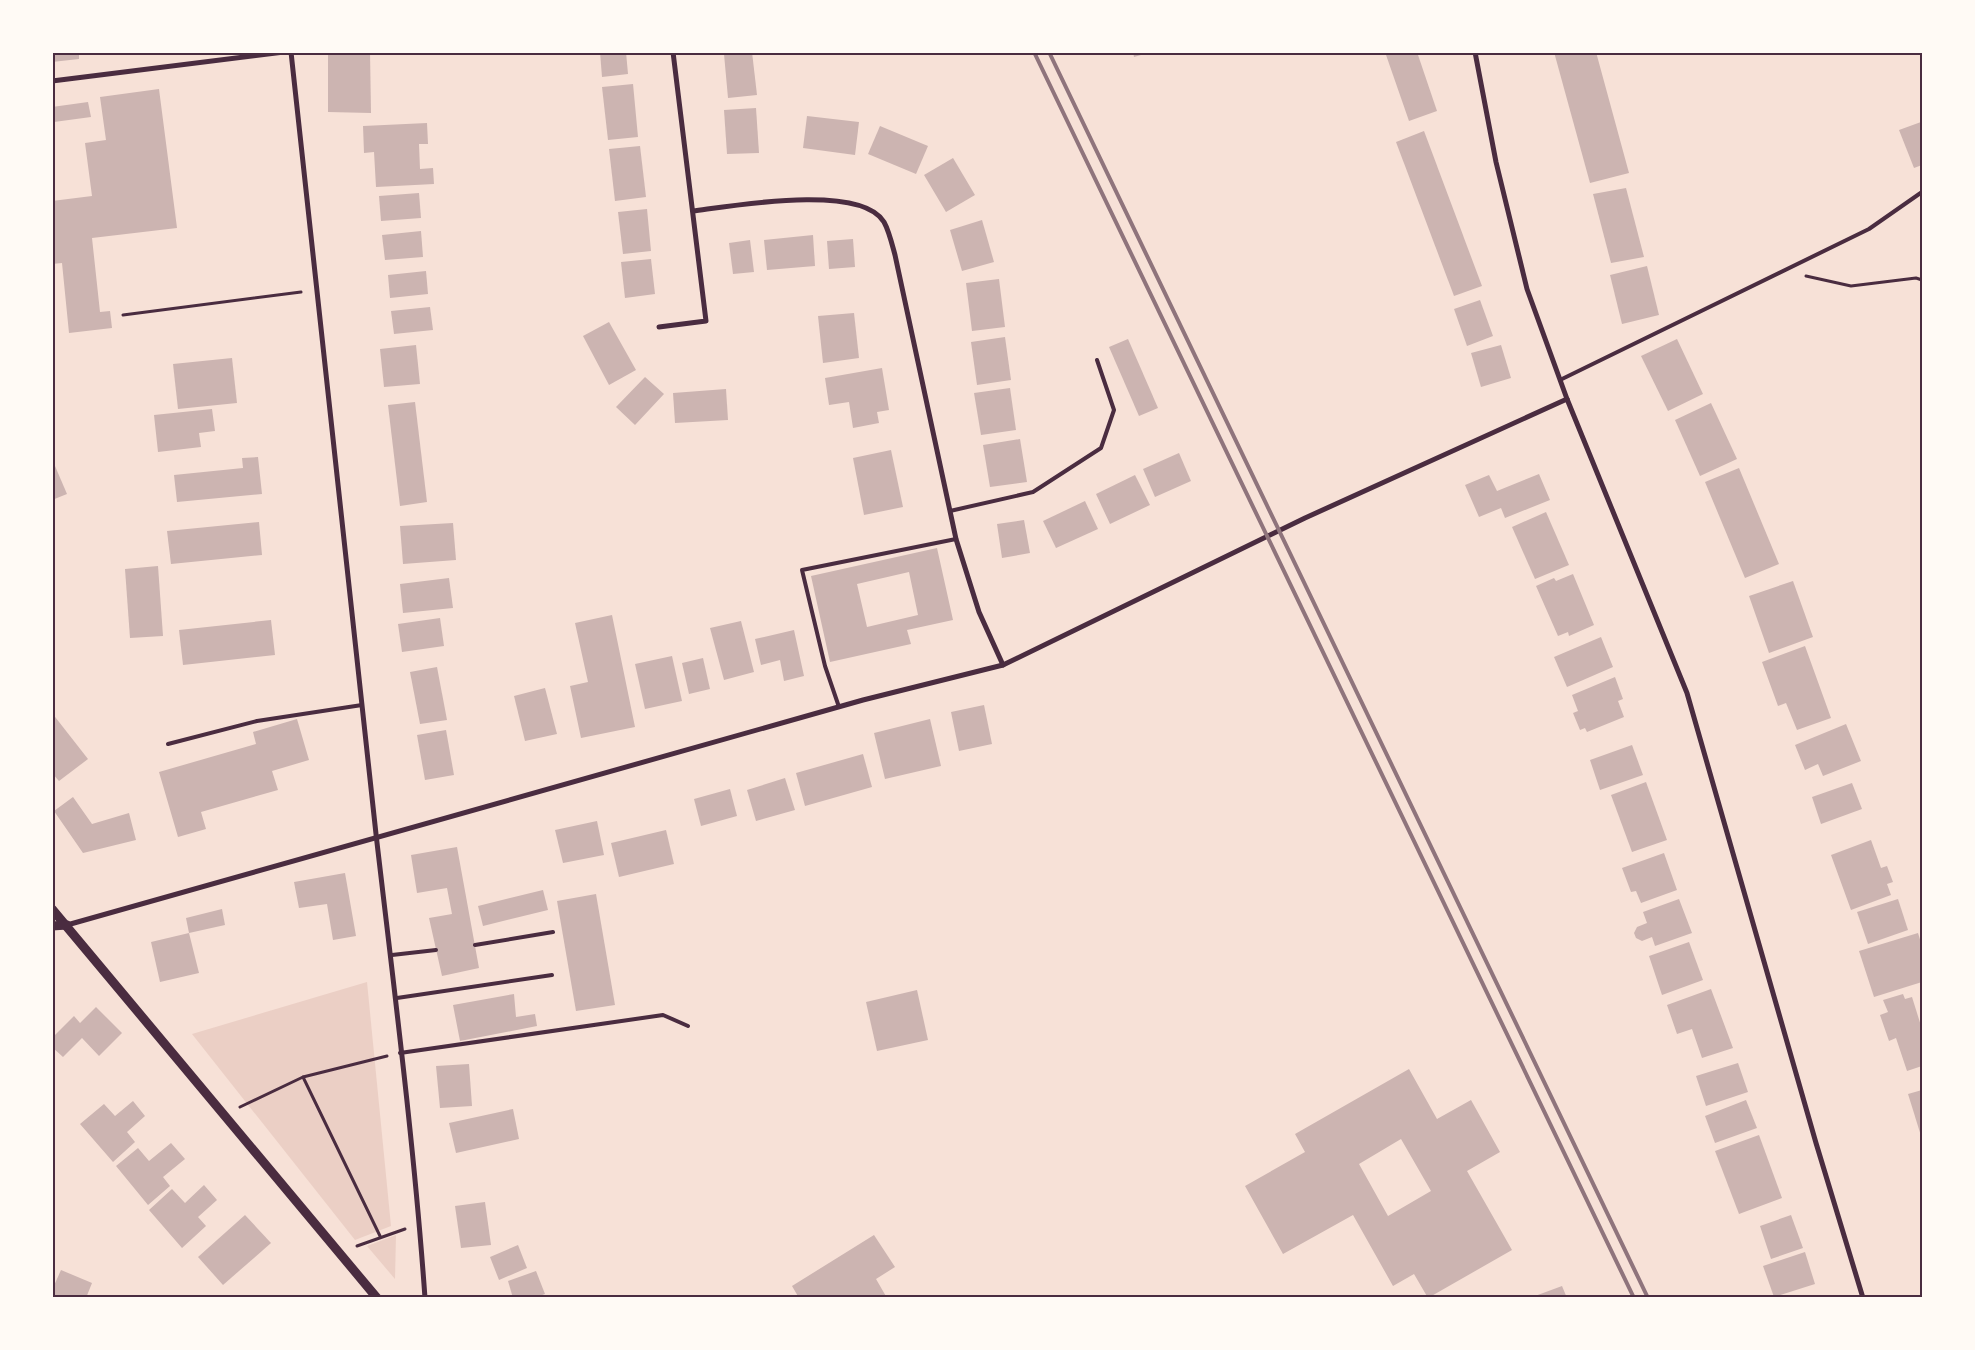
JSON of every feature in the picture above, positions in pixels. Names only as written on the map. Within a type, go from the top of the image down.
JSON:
[{"type":"street","points":[[52,81],[284,52]]},
{"type":"street","points":[[291,52],[377,839],[397,998],[400,1053],[425,1298]]},
{"type":"street","points":[[659,327],[706,321],[673,52]]},
{"type":"street","points":[[1475,52],[1496,162],[1527,289],[1567,399],[1687,693],[1816,1143],[1863,1298]]},
{"type":"street","points":[[693,211],[797,200],[840,200],[865,206],[884,221],[895,255],[956,539],[979,612],[1003,665]]},
{"type":"street","points":[[52,926],[67,925],[840,707],[1003,665],[1305,518],[1567,399]]},
{"type":"street","points":[[52,909],[377,1298]]},
{"type":"lane","points":[[1560,380],[1869,229],[1922,192]]},
{"type":"lane","points":[[950,511],[1033,492],[1101,448],[1114,410],[1096,360]]},
{"type":"lane","points":[[840,707],[825,666],[802,570],[956,539]]},
{"type":"lane","points":[[168,744],[257,721],[362,705]]},
{"type":"lane","points":[[475,945],[553,932]]},
{"type":"lane","points":[[392,955],[436,950]]},
{"type":"lane","points":[[397,998],[552,975]]},
{"type":"lane","points":[[400,1053],[663,1016],[688,1026]]},
{"type":"path","points":[[1802,276],[1851,286],[1916,278],[1922,280]]},
{"type":"path","points":[[124,315],[317,290]]},
{"type":"path","points":[[224,1114],[303,1077],[392,1055]]},
{"type":"path","points":[[303,1077],[380,1236]]},
{"type":"path","points":[[341,1254],[380,1236],[408,1228]]},
{"type":"shaded area","points":[[367,982],[391,1226],[355,1240],[192,1034]]},
{"type":"shaded area","points":[[396,1235],[395,1279],[367,1246]]},
{"type":"building","points":[[52,52],[79,52],[79,59],[52,62]]},
{"type":"building","points":[[328,52],[370,52],[371,113],[328,112]]},
{"type":"building","points":[[600,52],[626,52],[628,74],[602,77]]},
{"type":"building","points":[[752,52],[757,95],[728,98],[724,54]]},
{"type":"building","points":[[1133,52],[1148,52],[1148,53],[1134,57]]},
{"type":"building","points":[[1385,52],[1417,52],[1437,111],[1409,121]]},
{"type":"building","points":[[1554,52],[1596,52],[1629,173],[1590,183]]},
{"type":"building","points":[[633,84],[638,137],[608,140],[602,87]]},
{"type":"building","points":[[159,89],[177,228],[92,238],[100,312],[110,311],[112,328],[69,333],[62,263],[52,264],[52,201],[92,196],[85,143],[106,140],[100,97]]},
{"type":"building","points":[[88,102],[91,117],[54,122],[52,107]]},
{"type":"building","points":[[756,108],[759,153],[727,154],[724,110]]},
{"type":"building","points":[[807,116],[859,122],[855,155],[803,148]]},
{"type":"building","points":[[1921,122],[1922,165],[1914,168],[1899,130]]},
{"type":"building","points":[[427,123],[428,144],[419,144],[420,169],[433,168],[434,184],[376,187],[374,152],[364,153],[363,126]]},
{"type":"building","points":[[880,126],[928,146],[916,174],[868,154]]},
{"type":"building","points":[[1424,131],[1482,286],[1454,296],[1396,142]]},
{"type":"building","points":[[640,146],[646,197],[615,201],[609,149]]},
{"type":"building","points":[[953,158],[975,195],[946,212],[924,175]]},
{"type":"building","points":[[1626,188],[1644,257],[1611,263],[1593,194]]},
{"type":"building","points":[[419,193],[421,218],[381,221],[379,196]]},
{"type":"building","points":[[647,209],[651,251],[623,254],[618,212]]},
{"type":"building","points":[[982,220],[994,262],[962,271],[950,230]]},
{"type":"building","points":[[421,231],[423,257],[385,260],[382,235]]},
{"type":"building","points":[[813,235],[815,266],[767,270],[764,240]]},
{"type":"building","points":[[853,239],[855,267],[829,269],[827,241]]},
{"type":"building","points":[[750,240],[754,272],[733,274],[729,243]]},
{"type":"building","points":[[651,259],[655,294],[625,298],[621,262]]},
{"type":"building","points":[[1647,266],[1659,315],[1622,324],[1610,275]]},
{"type":"building","points":[[426,271],[428,294],[390,298],[388,275]]},
{"type":"building","points":[[999,279],[1005,327],[972,331],[966,283]]},
{"type":"building","points":[[1480,300],[1493,336],[1467,346],[1454,309]]},
{"type":"building","points":[[430,307],[433,330],[394,334],[391,311]]},
{"type":"building","points":[[854,313],[859,358],[823,363],[818,316]]},
{"type":"building","points":[[609,322],[636,370],[609,385],[583,336]]},
{"type":"building","points":[[1005,337],[1011,380],[977,385],[971,342]]},
{"type":"building","points":[[1128,339],[1158,408],[1139,416],[1109,347]]},
{"type":"building","points":[[1677,339],[1703,394],[1668,411],[1641,356]]},
{"type":"building","points":[[416,345],[420,384],[384,387],[380,349]]},
{"type":"building","points":[[1501,345],[1511,378],[1481,387],[1471,353]]},
{"type":"building","points":[[232,358],[237,403],[178,409],[173,364]]},
{"type":"building","points":[[882,368],[889,410],[877,412],[879,423],[853,428],[849,402],[829,405],[825,378]]},
{"type":"building","points":[[645,377],[664,394],[635,425],[616,407]]},
{"type":"building","points":[[1010,388],[1016,430],[981,435],[974,393]]},
{"type":"building","points":[[726,389],[728,420],[675,423],[673,393]]},
{"type":"building","points":[[415,402],[427,502],[400,506],[388,405]]},
{"type":"building","points":[[1711,403],[1737,459],[1700,476],[1675,420]]},
{"type":"building","points":[[212,409],[215,431],[199,433],[201,447],[158,452],[154,415]]},
{"type":"building","points":[[1020,439],[1027,482],[990,487],[983,445]]},
{"type":"building","points":[[891,450],[903,507],[864,515],[853,458]]},
{"type":"building","points":[[1179,453],[1191,481],[1155,497],[1143,469]]},
{"type":"building","points":[[258,457],[262,494],[177,502],[174,475],[243,468],[242,458]]},
{"type":"building","points":[[52,459],[67,494],[52,500]]},
{"type":"building","points":[[1739,468],[1779,564],[1745,578],[1705,482]]},
{"type":"building","points":[[1539,474],[1550,500],[1505,518],[1501,508],[1479,517],[1465,485],[1489,475],[1497,491]]},
{"type":"building","points":[[1135,475],[1150,505],[1110,524],[1096,494]]},
{"type":"building","points":[[1085,501],[1098,529],[1056,548],[1043,521]]},
{"type":"building","points":[[1546,512],[1569,565],[1535,579],[1512,527]]},
{"type":"building","points":[[1024,520],[1030,553],[1002,558],[997,524]]},
{"type":"building","points":[[259,522],[262,555],[171,564],[167,531]]},
{"type":"building","points":[[453,523],[456,560],[403,564],[400,526]]},
{"type":"building","points":[[937,548],[953,620],[907,630],[911,644],[830,662],[811,576]],"holes":[[[909,572],[918,615],[867,627],[857,584]]]},
{"type":"building","points":[[158,566],[163,636],[130,638],[125,569]]},
{"type":"building","points":[[1573,574],[1594,625],[1569,636],[1568,632],[1558,636],[1536,586],[1554,578],[1556,581]]},
{"type":"building","points":[[449,578],[453,608],[403,613],[400,584]]},
{"type":"building","points":[[1793,581],[1813,637],[1769,653],[1749,596]]},
{"type":"building","points":[[612,615],[635,727],[581,738],[570,686],[588,682],[575,623]]},
{"type":"building","points":[[440,618],[444,646],[402,652],[398,624]]},
{"type":"building","points":[[271,620],[275,655],[183,665],[179,630]]},
{"type":"building","points":[[741,621],[754,672],[724,680],[710,628]]},
{"type":"building","points":[[794,630],[804,676],[784,681],[780,660],[761,665],[755,639]]},
{"type":"building","points":[[1601,637],[1613,667],[1567,687],[1554,657]]},
{"type":"building","points":[[1805,646],[1831,718],[1797,730],[1786,703],[1778,706],[1762,662]]},
{"type":"building","points":[[672,656],[682,701],[645,709],[635,664]]},
{"type":"building","points":[[703,658],[710,689],[689,694],[682,663]]},
{"type":"building","points":[[437,667],[447,720],[420,724],[410,672]]},
{"type":"building","points":[[1615,677],[1623,699],[1618,701],[1624,717],[1587,732],[1585,728],[1580,730],[1573,713],[1578,711],[1572,695]]},
{"type":"building","points":[[545,688],[557,734],[525,741],[514,696]]},
{"type":"building","points":[[984,705],[992,744],[959,751],[951,712]]},
{"type":"building","points":[[52,713],[88,759],[59,781],[52,773]]},
{"type":"building","points":[[297,719],[309,760],[272,771],[278,790],[201,812],[206,829],[178,837],[159,772],[256,744],[253,732]]},
{"type":"building","points":[[930,719],[941,766],[885,779],[874,733]]},
{"type":"building","points":[[1846,724],[1861,761],[1823,776],[1818,764],[1805,770],[1795,745]]},
{"type":"building","points":[[446,730],[454,775],[425,780],[417,735]]},
{"type":"building","points":[[1632,745],[1643,775],[1600,790],[1590,760]]},
{"type":"building","points":[[863,754],[872,787],[805,806],[796,773]]},
{"type":"building","points":[[785,778],[795,810],[756,821],[747,790]]},
{"type":"building","points":[[1646,782],[1667,840],[1632,852],[1611,795]]},
{"type":"building","points":[[1852,783],[1862,809],[1821,824],[1812,797]]},
{"type":"building","points":[[730,789],[737,816],[701,826],[694,799]]},
{"type":"building","points":[[73,797],[92,824],[129,813],[136,840],[83,853],[54,811]]},
{"type":"building","points":[[597,821],[604,855],[563,863],[555,830]]},
{"type":"building","points":[[666,830],[674,864],[619,877],[611,843]]},
{"type":"building","points":[[1871,840],[1881,868],[1887,866],[1893,882],[1887,884],[1891,895],[1851,910],[1831,855]]},
{"type":"building","points":[[457,847],[479,968],[442,976],[429,918],[452,914],[447,888],[417,893],[411,855]]},
{"type":"building","points":[[1664,853],[1677,890],[1641,903],[1636,891],[1631,892],[1622,868]]},
{"type":"building","points":[[345,873],[356,936],[333,940],[327,904],[299,908],[294,882]]},
{"type":"building","points":[[543,890],[548,910],[483,926],[478,906]]},
{"type":"building","points":[[596,894],[615,1005],[576,1011],[557,901]]},
{"type":"building","points":[[1679,899],[1692,933],[1655,946],[1652,937],[1642,941],[1636,938],[1634,933],[1637,927],[1647,923],[1643,912]]},
{"type":"building","points":[[1898,899],[1908,930],[1868,944],[1857,912]]},
{"type":"building","points":[[222,909],[225,925],[189,933],[186,918]]},
{"type":"building","points":[[189,933],[199,973],[160,982],[151,942]]},
{"type":"building","points":[[1918,933],[1922,946],[1922,982],[1874,997],[1859,951]]},
{"type":"building","points":[[1689,942],[1703,980],[1662,995],[1649,956]]},
{"type":"building","points":[[1711,989],[1733,1048],[1702,1058],[1692,1029],[1677,1034],[1667,1005]]},
{"type":"building","points":[[917,990],[928,1040],[877,1051],[866,1002]]},
{"type":"building","points":[[514,994],[516,1017],[535,1014],[537,1026],[460,1041],[453,1005]]},
{"type":"building","points":[[1903,994],[1905,999],[1912,997],[1922,1029],[1922,1066],[1907,1071],[1896,1038],[1889,1041],[1880,1015],[1888,1012],[1883,1000]]},
{"type":"building","points":[[96,1007],[122,1033],[99,1056],[82,1038],[63,1057],[52,1047],[52,1038],[74,1016],[80,1023]]},
{"type":"building","points":[[1738,1063],[1748,1092],[1706,1106],[1696,1076]]},
{"type":"building","points":[[469,1064],[472,1106],[440,1108],[436,1066]]},
{"type":"building","points":[[1409,1069],[1437,1119],[1471,1100],[1500,1152],[1467,1171],[1512,1250],[1428,1298],[1414,1274],[1393,1286],[1353,1215],[1283,1254],[1245,1186],[1305,1152],[1295,1134]],"holes":[[[1401,1139],[1431,1191],[1388,1216],[1359,1164]]]},
{"type":"building","points":[[1922,1090],[1922,1139],[1908,1094]]},
{"type":"building","points":[[1746,1100],[1757,1128],[1715,1143],[1705,1116]]},
{"type":"building","points":[[133,1101],[145,1116],[127,1132],[135,1142],[113,1162],[80,1124],[104,1104],[115,1116]]},
{"type":"building","points":[[513,1109],[519,1139],[456,1153],[449,1123]]},
{"type":"building","points":[[1759,1135],[1782,1198],[1739,1214],[1715,1151]]},
{"type":"building","points":[[171,1143],[185,1159],[163,1177],[170,1186],[148,1205],[116,1166],[138,1148],[149,1161]]},
{"type":"building","points":[[204,1185],[217,1200],[198,1217],[206,1226],[182,1248],[149,1210],[172,1189],[185,1203]]},
{"type":"building","points":[[485,1202],[491,1245],[461,1248],[455,1206]]},
{"type":"building","points":[[245,1215],[271,1243],[223,1285],[198,1257]]},
{"type":"building","points":[[1791,1215],[1803,1248],[1771,1259],[1760,1226]]},
{"type":"building","points":[[874,1235],[895,1267],[876,1279],[887,1298],[799,1298],[792,1286]]},
{"type":"building","points":[[518,1245],[527,1268],[499,1280],[490,1257]]},
{"type":"building","points":[[1805,1252],[1815,1284],[1774,1297],[1763,1266]]},
{"type":"building","points":[[61,1270],[92,1283],[86,1298],[52,1298],[52,1290]]},
{"type":"building","points":[[536,1271],[545,1294],[534,1298],[513,1298],[508,1281]]},
{"type":"building","points":[[1562,1286],[1567,1298],[1535,1298],[1535,1296]]},
{"type":"railway","points":[[1034,52],[1634,1298]]},
{"type":"railway","points":[[1049,52],[1648,1298]]}]
